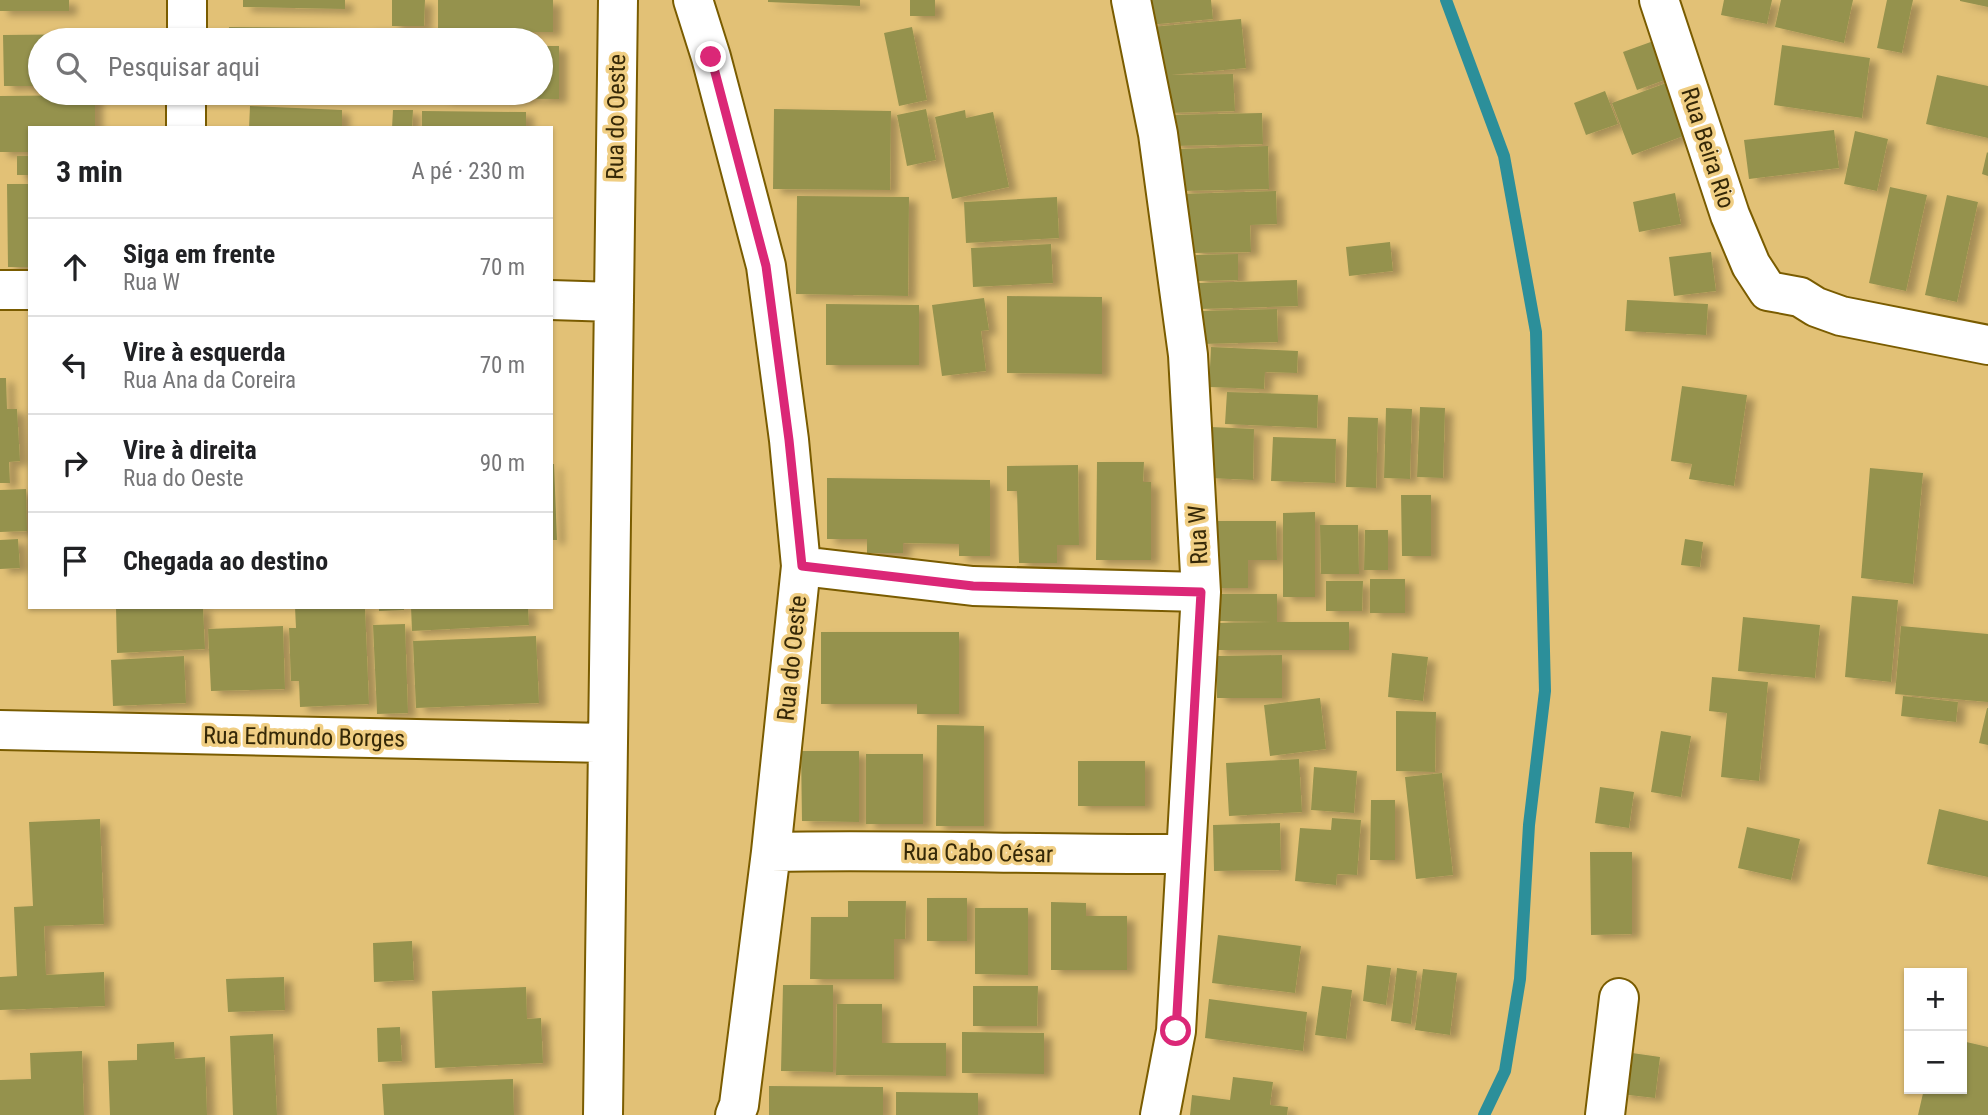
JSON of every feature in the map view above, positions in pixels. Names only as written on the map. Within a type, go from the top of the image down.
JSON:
[{"type":"street","points":[[187,0],[187,28]]},
{"type":"street","name":"Rua do Oeste","points":[[603,1115],[618,0]]},
{"type":"street","name":"Rua do Oeste","points":[[693,0],[711,57],[766,266],[789,440],[802,566],[771,852],[739,1105],[735,1115]]},
{"type":"street","name":"Rua W","points":[[1130,0],[1158,134],[1188,355],[1201,592],[1176,1031],[1160,1115]]},
{"type":"street","name":"Rua Beira Rio","points":[[1659,0],[1730,215],[1751,265],[1768,291],[1800,297],[1816,307],[1841,316],[1988,345]]},
{"type":"street","points":[[186,105],[186,126]]},
{"type":"street","points":[[0,290],[28,290]]},
{"type":"street","points":[[553,300],[614,302]]},
{"type":"street","points":[[802,566],[973,586],[1201,592]]},
{"type":"street","name":"Rua Edmundo Borges","points":[[0,730],[607,743]]},
{"type":"street","name":"Rua Cabo César","points":[[771,852],[846,850],[1078,855],[1185,854]]},
{"type":"street","points":[[1605,1115],[1619,998]]},
{"type":"building","points":[[0,0],[69,0],[69,11],[0,11]]},
{"type":"building","points":[[243,0],[345,0],[345,9],[243,7]]},
{"type":"building","points":[[392,0],[425,0],[424,26],[392,26]]},
{"type":"building","points":[[438,0],[553,0],[553,28],[438,28]]},
{"type":"building","points":[[860,0],[860,6],[768,2]]},
{"type":"building","points":[[910,0],[935,0],[935,16],[910,16]]},
{"type":"building","points":[[1145,0],[1211,0],[1213,19],[1148,25]]},
{"type":"building","points":[[1724,0],[1772,0],[1767,24],[1721,15]]},
{"type":"building","points":[[1781,0],[1853,0],[1844,43],[1775,27]]},
{"type":"building","points":[[1887,0],[1913,0],[1902,53],[1877,48]]},
{"type":"building","points":[[1988,0],[1988,7],[1960,1]]},
{"type":"building","points":[[1241,19],[1246,68],[1171,75],[1233,74],[1235,111],[1167,113],[1166,76],[1156,76],[1151,27]]},
{"type":"building","points":[[229,27],[349,28],[229,28]]},
{"type":"building","points":[[912,27],[927,100],[899,106],[884,33]]},
{"type":"building","points":[[3,35],[28,35],[28,86],[4,86]]},
{"type":"building","points":[[1659,39],[1673,77],[1637,90],[1623,52]]},
{"type":"building","points":[[1782,45],[1870,58],[1862,118],[1774,105]]},
{"type":"building","points":[[553,46],[559,46],[559,99],[553,99]]},
{"type":"building","points":[[1937,75],[1988,86],[1988,138],[1926,124]]},
{"type":"building","points":[[1677,79],[1697,131],[1632,155],[1612,103]]},
{"type":"building","points":[[1605,91],[1618,124],[1586,135],[1574,103]]},
{"type":"building","points":[[0,96],[28,96],[28,105],[95,105],[95,126],[28,126],[28,152],[0,152]]},
{"type":"building","points":[[250,106],[342,110],[342,126],[249,126]]},
{"type":"building","points":[[774,109],[891,111],[890,190],[773,189]]},
{"type":"building","points":[[926,109],[936,160],[907,166],[897,115]]},
{"type":"building","points":[[393,110],[413,110],[412,126],[392,126]]},
{"type":"building","points":[[965,110],[966,118],[993,112],[1009,187],[952,199],[935,117]]},
{"type":"building","points":[[422,111],[526,112],[526,126],[422,126]]},
{"type":"building","points":[[1262,113],[1263,144],[1172,146],[1172,115]]},
{"type":"building","points":[[1834,130],[1839,168],[1749,179],[1744,140]]},
{"type":"building","points":[[1855,131],[1888,139],[1877,191],[1844,184]]},
{"type":"building","points":[[1268,146],[1269,189],[1181,191],[1180,149]]},
{"type":"building","points":[[1988,153],[1988,176],[1982,174]]},
{"type":"building","points":[[17,156],[28,156],[28,175],[17,175]]},
{"type":"building","points":[[7,184],[28,184],[28,267],[8,267]]},
{"type":"building","points":[[1890,187],[1927,195],[1906,291],[1869,283]]},
{"type":"building","points":[[1276,191],[1277,224],[1250,225],[1251,252],[1193,253],[1192,227],[1182,227],[1180,194]]},
{"type":"building","points":[[1675,193],[1681,224],[1639,232],[1633,202]]},
{"type":"building","points":[[1947,195],[1978,202],[1957,302],[1925,295]]},
{"type":"building","points":[[797,196],[909,197],[908,296],[796,294]]},
{"type":"building","points":[[1057,197],[1059,238],[966,243],[964,202]]},
{"type":"building","points":[[1390,242],[1393,271],[1349,276],[1346,247]]},
{"type":"building","points":[[1051,244],[1053,283],[973,287],[971,248]]},
{"type":"building","points":[[1711,252],[1716,291],[1674,296],[1669,257]]},
{"type":"building","points":[[1238,254],[1238,280],[1197,281],[1196,255]]},
{"type":"building","points":[[1297,280],[1298,306],[1200,309],[1199,283]]},
{"type":"building","points":[[1007,296],[1102,297],[1102,374],[1007,373]]},
{"type":"building","points":[[984,298],[989,330],[981,331],[986,371],[942,376],[932,305]]},
{"type":"building","points":[[1627,300],[1708,304],[1706,335],[1625,331]]},
{"type":"building","points":[[826,304],[919,305],[919,365],[826,365]]},
{"type":"building","points":[[1277,309],[1278,342],[1202,344],[1201,311]]},
{"type":"building","points":[[1211,347],[1298,351],[1297,373],[1265,372],[1264,389],[1209,387]]},
{"type":"building","points":[[0,378],[6,378],[7,409],[17,409],[20,461],[9,462],[10,483],[0,483]]},
{"type":"building","points":[[1682,386],[1747,395],[1734,486],[1689,479],[1692,464],[1671,461]]},
{"type":"building","points":[[1227,392],[1318,395],[1317,428],[1225,424]]},
{"type":"building","points":[[1420,407],[1445,408],[1443,478],[1417,477]]},
{"type":"building","points":[[1386,408],[1412,409],[1410,479],[1384,478]]},
{"type":"building","points":[[1348,417],[1378,418],[1376,488],[1346,487]]},
{"type":"building","points":[[1211,427],[1254,429],[1253,480],[1209,478]]},
{"type":"building","points":[[1273,437],[1336,439],[1335,483],[1271,481]]},
{"type":"building","points":[[1097,462],[1144,462],[1143,482],[1151,482],[1151,560],[1096,560]]},
{"type":"building","points":[[553,464],[554,464],[557,540],[553,540]]},
{"type":"building","points":[[1078,465],[1079,545],[1057,545],[1057,563],[1019,563],[1017,491],[1007,491],[1007,466]]},
{"type":"building","points":[[1870,468],[1923,473],[1913,584],[1861,578]]},
{"type":"building","points":[[827,478],[990,480],[990,556],[959,556],[959,544],[903,543],[903,553],[867,553],[867,539],[827,539]]},
{"type":"building","points":[[26,489],[27,531],[0,532],[0,490]]},
{"type":"building","points":[[1401,495],[1431,495],[1431,556],[1402,556]]},
{"type":"building","points":[[1315,512],[1315,597],[1283,597],[1283,513]]},
{"type":"building","points":[[1211,521],[1276,521],[1277,560],[1248,560],[1248,588],[1211,588]]},
{"type":"building","points":[[1320,525],[1358,525],[1359,574],[1321,574]]},
{"type":"building","points":[[1365,530],[1388,530],[1388,570],[1364,570]]},
{"type":"building","points":[[18,539],[20,568],[0,569],[0,540]]},
{"type":"building","points":[[1685,539],[1703,542],[1700,567],[1681,565]]},
{"type":"building","points":[[1370,579],[1405,579],[1405,613],[1370,613]]},
{"type":"building","points":[[1326,581],[1363,581],[1362,611],[1326,611]]},
{"type":"building","points":[[1220,594],[1277,594],[1277,622],[1349,622],[1349,650],[1215,650],[1215,623],[1272,622],[1220,621]]},
{"type":"building","points":[[1852,596],[1898,600],[1891,682],[1845,677]]},
{"type":"building","points":[[116,609],[203,609],[205,649],[117,653]]},
{"type":"building","points":[[295,609],[365,609],[369,704],[300,707],[299,681],[291,681],[289,628],[296,628]]},
{"type":"building","points":[[379,609],[404,609],[404,610]]},
{"type":"building","points":[[411,609],[528,609],[529,625],[412,631]]},
{"type":"building","points":[[1743,617],[1820,625],[1815,678],[1738,671]]},
{"type":"building","points":[[405,624],[408,713],[377,714],[373,625]]},
{"type":"building","points":[[283,626],[285,689],[211,691],[208,629]]},
{"type":"building","points":[[1901,626],[1988,634],[1988,702],[1895,694]]},
{"type":"building","points":[[821,632],[959,632],[959,714],[917,714],[917,704],[821,704]]},
{"type":"building","points":[[536,636],[539,703],[416,708],[413,641]]},
{"type":"building","points":[[1392,653],[1428,657],[1423,701],[1388,697]]},
{"type":"building","points":[[1282,655],[1282,698],[1217,698],[1217,656]]},
{"type":"building","points":[[184,656],[186,703],[113,706],[111,660]]},
{"type":"building","points":[[1712,677],[1768,682],[1759,781],[1721,777],[1727,713],[1709,711]]},
{"type":"building","points":[[1903,696],[1958,702],[1956,722],[1901,716]]},
{"type":"building","points":[[1320,698],[1326,749],[1270,756],[1264,705]]},
{"type":"building","points":[[1988,708],[1988,745],[1979,743]]},
{"type":"building","points":[[1396,711],[1436,712],[1435,772],[1396,771]]},
{"type":"building","points":[[937,725],[984,726],[984,826],[936,826]]},
{"type":"building","points":[[1661,731],[1691,736],[1681,797],[1651,792]]},
{"type":"building","points":[[801,751],[859,751],[859,822],[802,821]]},
{"type":"building","points":[[866,754],[923,754],[923,824],[866,824]]},
{"type":"building","points":[[1299,759],[1302,812],[1229,816],[1226,763]]},
{"type":"building","points":[[1078,761],[1145,761],[1145,806],[1078,806]]},
{"type":"building","points":[[1314,767],[1357,771],[1354,813],[1311,810]]},
{"type":"building","points":[[1442,773],[1453,875],[1416,879],[1405,777]]},
{"type":"building","points":[[1600,787],[1634,792],[1629,828],[1595,823]]},
{"type":"building","points":[[1371,800],[1395,800],[1395,860],[1370,860]]},
{"type":"building","points":[[1939,809],[1988,821],[1988,877],[1927,864]]},
{"type":"building","points":[[1332,818],[1361,820],[1357,875],[1337,874],[1336,885],[1295,881],[1300,828],[1331,830]]},
{"type":"building","points":[[100,819],[104,924],[44,926],[46,975],[104,972],[105,1006],[0,1010],[0,977],[17,976],[14,907],[33,906],[29,822]]},
{"type":"building","points":[[1280,823],[1281,870],[1214,871],[1213,825]]},
{"type":"building","points":[[1747,827],[1800,839],[1791,880],[1738,868]]},
{"type":"building","points":[[1590,852],[1632,852],[1632,934],[1591,935]]},
{"type":"building","points":[[927,898],[967,898],[967,941],[927,941]]},
{"type":"building","points":[[848,901],[906,901],[905,939],[894,939],[894,979],[810,979],[811,917],[848,917]]},
{"type":"building","points":[[1051,902],[1086,903],[1086,916],[1127,916],[1127,970],[1051,970]]},
{"type":"building","points":[[975,908],[1028,908],[1028,975],[975,974]]},
{"type":"building","points":[[1218,935],[1301,946],[1295,993],[1212,983]]},
{"type":"building","points":[[412,941],[414,980],[374,982],[373,943]]},
{"type":"building","points":[[1367,965],[1391,968],[1386,1005],[1363,1001]]},
{"type":"building","points":[[1397,968],[1417,971],[1411,1024],[1391,1021]]},
{"type":"building","points":[[1423,969],[1457,973],[1450,1035],[1415,1030]]},
{"type":"building","points":[[284,977],[285,1010],[228,1012],[226,979]]},
{"type":"building","points":[[783,985],[833,985],[833,1072],[781,1071]]},
{"type":"building","points":[[973,986],[1038,986],[1037,1026],[973,1026]]},
{"type":"building","points":[[1322,986],[1352,990],[1346,1039],[1315,1035]]},
{"type":"building","points":[[526,987],[527,1019],[541,1018],[543,1063],[435,1068],[432,991]]},
{"type":"building","points":[[1209,999],[1307,1012],[1303,1051],[1205,1038]]},
{"type":"building","points":[[837,1004],[882,1004],[882,1043],[946,1043],[946,1076],[836,1075]]},
{"type":"building","points":[[400,1027],[402,1061],[378,1062],[377,1028]]},
{"type":"building","points":[[962,1032],[1044,1033],[1044,1074],[962,1073]]},
{"type":"building","points":[[273,1034],[277,1115],[233,1115],[230,1036]]},
{"type":"building","points":[[174,1042],[175,1059],[205,1057],[207,1115],[110,1115],[108,1061],[137,1060],[137,1044]]},
{"type":"building","points":[[1967,1042],[1988,1047],[1988,1115],[1918,1115],[1923,1094],[1967,1094]]},
{"type":"building","points":[[82,1051],[84,1115],[0,1115],[0,1080],[31,1079],[30,1053]]},
{"type":"building","points":[[1625,1052],[1660,1057],[1655,1098],[1620,1094]]},
{"type":"building","points":[[1233,1077],[1273,1082],[1270,1105],[1288,1107],[1287,1115],[1190,1115],[1192,1095],[1230,1100]]},
{"type":"building","points":[[513,1079],[514,1115],[384,1115],[382,1084]]},
{"type":"building","points":[[769,1086],[883,1087],[883,1115],[769,1115]]},
{"type":"building","points":[[896,1092],[978,1093],[978,1115],[896,1115]]},
{"type":"waterway","points":[[1446,0],[1504,156],[1536,332],[1545,691],[1529,825],[1520,979],[1505,1071],[1484,1115]]},
{"type":"route","points":[[711,57],[766,266],[789,440],[802,566],[973,586],[1201,592],[1176,1031]]}]
